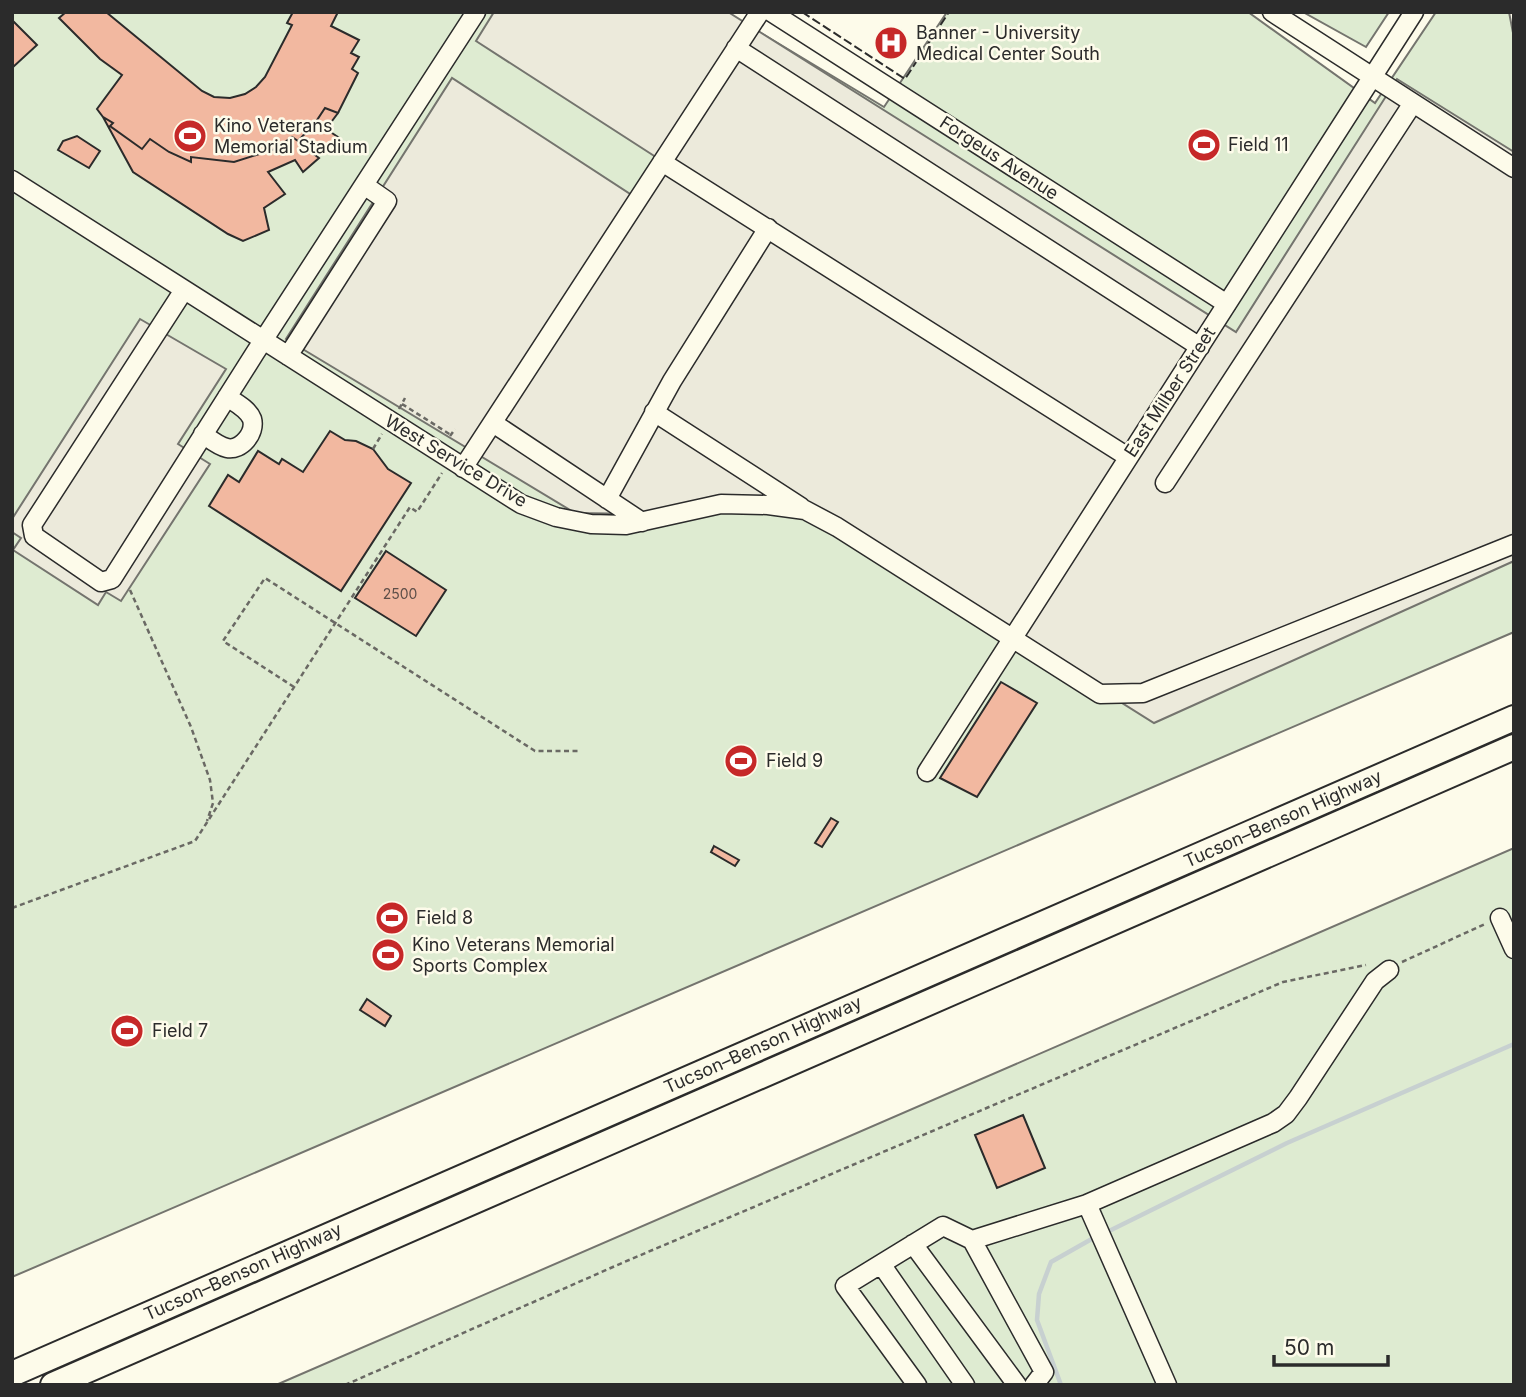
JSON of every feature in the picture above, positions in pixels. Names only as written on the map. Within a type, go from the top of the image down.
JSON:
[{"type":"highway","name":"Tucson–Benson Highway","points":[[12,1374],[1514,718]]},
{"type":"highway","name":"Tucson–Benson Highway","points":[[53,1385],[1514,747]]},
{"type":"highway","points":[[12,1362],[124,1324]]},
{"type":"street","points":[[184,290],[32,525],[34,536],[101,582],[112,579],[476,12]]},
{"type":"street","points":[[463,468],[760,12]]},
{"type":"street","name":"Forgeus Avenue","points":[[771,12],[1227,304]]},
{"type":"street","points":[[1272,12],[1514,168]]},
{"type":"street","name":"East Milber Street","points":[[927,772],[1414,12]]},
{"type":"street","points":[[736,48],[1200,347]]},
{"type":"street","points":[[1165,483],[1413,103]]},
{"type":"street","points":[[663,162],[1128,457]]},
{"type":"street","name":"West Service Drive","points":[[12,180],[521,504],[556,517],[591,524],[626,525],[721,504],[768,505],[805,510],[837,527],[1100,694],[1143,693],[1514,544]]},
{"type":"street","points":[[288,356],[387,201],[364,185]]},
{"type":"street","points":[[607,499],[654,412],[768,228]]},
{"type":"street","points":[[203,434],[231,449],[242,445],[249,437],[252,418],[244,408],[227,397]]},
{"type":"street","points":[[654,412],[805,510]]},
{"type":"street","points":[[493,423],[642,522]]},
{"type":"street","points":[[1500,918],[1514,948]]},
{"type":"street","points":[[972,1240],[1087,1204],[1273,1123],[1286,1114],[1375,981],[1389,970]]},
{"type":"street","points":[[1087,1204],[1167,1385]]},
{"type":"street","points":[[917,1385],[845,1286],[943,1226],[972,1240],[1044,1372],[1034,1385]]},
{"type":"street","points":[[913,1244],[1017,1385]]},
{"type":"street","points":[[881,1264],[965,1385]]},
{"type":"path","points":[[402,404],[451,435]]},
{"type":"path","points":[[444,445],[455,429]]},
{"type":"path","points":[[373,449],[384,431]]},
{"type":"path","points":[[12,908],[195,841],[410,507],[417,512],[444,469]]},
{"type":"path","points":[[294,687],[223,641],[265,578],[535,751],[581,751]]},
{"type":"path","points":[[130,590],[191,727],[210,780],[213,803],[206,825]]},
{"type":"path","points":[[345,1385],[622,1263],[1283,982],[1365,965],[1389,970],[1413,956],[1500,918]]},
{"type":"green space","name":"Kino Veterans Memorial Sports Complex","points":[[12,12],[726,12],[884,107],[947,12],[1248,12],[1375,103],[1436,12],[1509,12],[1514,38],[1514,632],[12,1277]]},
{"type":"green space","points":[[1303,12],[1389,12],[1366,47]]},
{"type":"green space","points":[[1514,848],[1514,1385],[276,1385]]},
{"type":"shaded area","points":[[494,12],[728,12],[1236,332],[1397,79],[1514,152],[1514,561],[1154,723],[805,504],[644,514],[575,513],[286,339],[452,78],[638,199],[662,161],[476,41]]},
{"type":"shaded area","points":[[140,319],[226,369],[178,444],[210,464],[121,601],[106,592],[98,605],[13,550],[21,538],[12,532],[12,519]]},
{"type":"building","points":[[66,12],[106,12],[202,91],[214,97],[230,98],[245,94],[265,77],[292,25],[287,23],[293,12],[338,12],[331,26],[359,40],[351,53],[359,57],[352,69],[358,73],[338,113],[325,108],[298,141],[292,137],[275,149],[234,162],[191,157],[191,162],[150,139],[142,149],[110,126],[113,123],[97,109],[122,75],[100,59],[59,18]]},
{"type":"building","points":[[12,20],[37,45],[12,68]]},
{"type":"building","points":[[325,108],[338,113],[326,129],[338,137],[324,149],[316,143],[307,149],[319,158],[303,172],[295,160],[268,172],[285,194],[264,208],[269,230],[243,241],[133,172],[103,117],[113,123],[110,126],[142,149],[150,139],[191,162],[191,157],[234,162],[275,149],[292,137],[298,141]]},
{"type":"building","points":[[77,136],[100,151],[89,168],[58,150],[63,141]]},
{"type":"building","points":[[330,431],[345,440],[356,441],[373,449],[388,469],[411,483],[341,591],[209,506],[228,475],[239,482],[258,451],[279,464],[282,459],[303,472]]},
{"type":"building","points":[[386,551],[446,590],[416,636],[355,598]]},
{"type":"building","points":[[1001,682],[1037,703],[977,797],[940,778]]},
{"type":"building","points":[[831,818],[838,822],[822,847],[815,843]]},
{"type":"building","points":[[714,846],[739,860],[735,866],[711,852]]},
{"type":"building","points":[[367,999],[391,1016],[385,1026],[360,1010]]},
{"type":"building","points":[[1023,1115],[1045,1168],[997,1188],[975,1135]]},
{"type":"waterway","points":[[1105,1233],[1287,1143],[1514,1044]]},
{"type":"waterway","points":[[1061,1385],[1037,1320],[1039,1294],[1051,1262],[1097,1236]]},
{"type":"fence","points":[[802,12],[905,79],[949,12]]},
{"type":"place","name":"Banner - University Medical Center South","points":[[891,43]]},
{"type":"place","name":"Kino Veterans Memorial Stadium","points":[[190,136]]},
{"type":"place","name":"Field 11","points":[[1204,145]]},
{"type":"place","name":"Field 9","points":[[741,761]]},
{"type":"place","name":"Field 8","points":[[392,918]]},
{"type":"place","name":"Kino Veterans Memorial Sports Complex","points":[[388,955]]},
{"type":"place","name":"Field 7","points":[[127,1031]]}]
